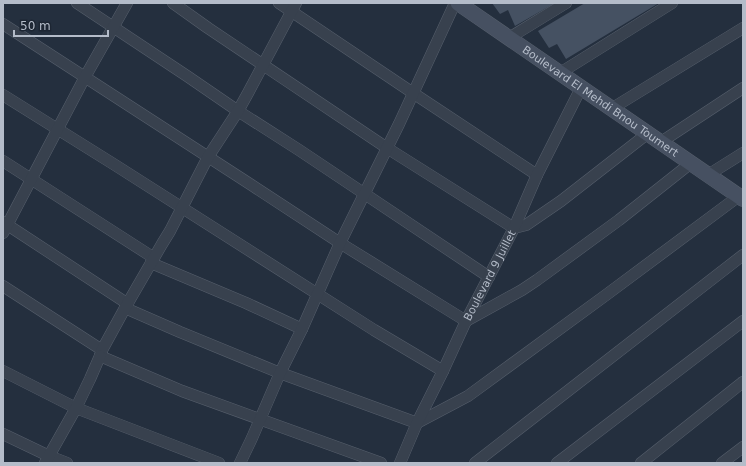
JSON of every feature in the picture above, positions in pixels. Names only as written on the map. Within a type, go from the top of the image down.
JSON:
[{"type":"main road","name":"Boulevard El Mehdi Bnou Toumert","points":[[461,4],[580,88],[741,198]]},
{"type":"street","points":[[77,3],[489,277]]},
{"type":"street","points":[[127,3],[4,227],[126,306],[168,326],[280,373],[417,422],[468,396],[741,198]]},
{"type":"street","points":[[173,3],[387,148],[514,228],[526,225],[562,201],[647,134]]},
{"type":"street","points":[[279,3],[293,7],[414,93],[537,175]]},
{"type":"street","points":[[509,38],[566,3]]},
{"type":"street","points":[[560,73],[672,3]]},
{"type":"street","points":[[240,463],[280,373],[302,329],[364,194],[414,93],[461,4]]},
{"type":"street","points":[[47,460],[76,408],[101,353],[126,306],[170,231],[208,157],[238,111],[264,65],[293,7]]},
{"type":"street","points":[[3,24],[340,244],[466,321],[517,293],[537,280],[619,220],[691,163]]},
{"type":"street","points":[[611,109],[743,28]]},
{"type":"street","name":"Boulevard 9 Juillet","points":[[400,463],[417,422],[466,321],[514,228],[537,175],[580,88]]},
{"type":"street","points":[[661,142],[743,88]]},
{"type":"street","points":[[3,95],[374,330],[443,371]]},
{"type":"street","points":[[708,175],[743,153]]},
{"type":"street","points":[[3,161],[152,260],[302,329]]},
{"type":"street","points":[[475,463],[743,255]]},
{"type":"street","points":[[3,286],[101,353],[182,391],[381,463]]},
{"type":"street","points":[[556,463],[743,320]]},
{"type":"street","points":[[3,371],[76,408],[219,463]]},
{"type":"street","points":[[641,463],[743,382]]},
{"type":"street","points":[[3,434],[47,460],[67,463]]},
{"type":"street","points":[[722,463],[743,447]]},
{"type":"building","points":[[492,3],[555,3],[515,26],[508,10],[500,14]]},
{"type":"building","points":[[585,3],[659,3],[566,59],[557,44],[549,48],[538,31]]}]
